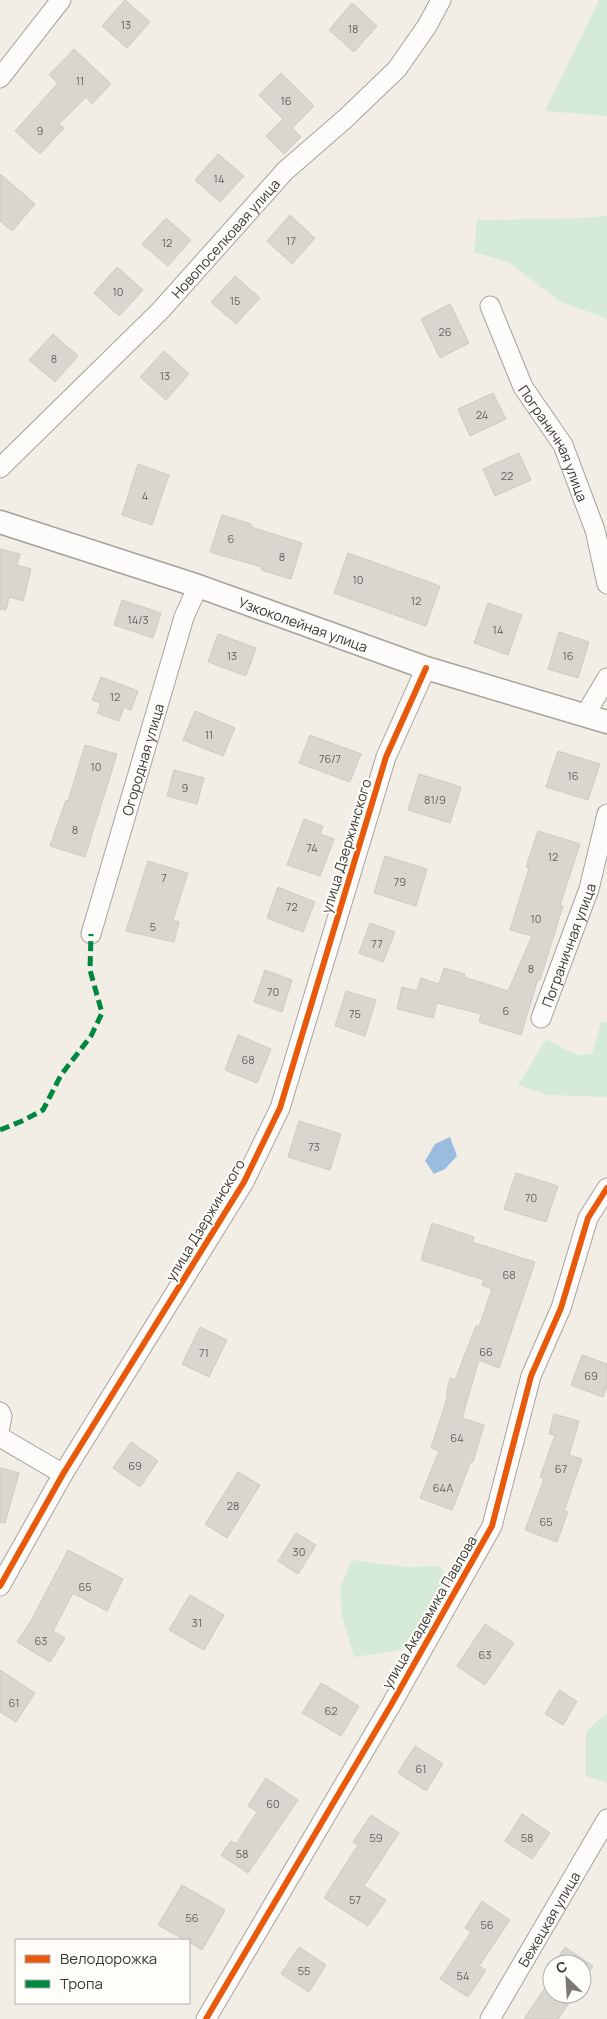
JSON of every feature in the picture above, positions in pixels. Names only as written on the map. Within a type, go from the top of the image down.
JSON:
[{"type":"street","points":[[0,78],[61,0]]},
{"type":"street","name":"Новопоселковая улица","points":[[0,468],[160,311],[285,171],[346,118],[396,68],[427,26],[441,0]]},
{"type":"street","name":"Пограничная улица","points":[[490,306],[523,387],[563,445],[595,530],[607,584]]},
{"type":"street","name":"Узкоколейная улица","points":[[0,522],[198,586],[426,668],[607,722]]},
{"type":"street","name":"Огородная улица","points":[[91,934],[184,617],[198,586]]},
{"type":"street","name":"улица Дзержинского","points":[[0,1586],[63,1474],[244,1182],[280,1108],[386,757],[426,668]]},
{"type":"street","points":[[585,715],[607,678]]},
{"type":"street","name":"Пограничная улица","points":[[542,1018],[589,889],[607,814]]},
{"type":"street","name":"улица Академика Павлова","points":[[206,2019],[391,1705],[492,1526],[531,1376],[561,1308],[588,1218],[607,1188]]},
{"type":"street","points":[[0,1412],[2,1416],[0,1427]]},
{"type":"street","points":[[0,1437],[63,1474]]},
{"type":"street","name":"Бежецкая улица","points":[[490,2019],[607,1819]]},
{"type":"green space","points":[[599,0],[607,0],[607,116],[545,111]]},
{"type":"green space","points":[[607,216],[607,319],[559,301],[508,262],[474,252],[477,220]]},
{"type":"green space","points":[[601,1022],[607,1022],[607,1097],[548,1095],[518,1085],[546,1039],[576,1055],[592,1054]]},
{"type":"green space","points":[[352,1560],[407,1567],[441,1566],[446,1581],[420,1625],[401,1650],[354,1657],[342,1616],[340,1588]]},
{"type":"green space","points":[[607,1713],[607,1783],[586,1776],[586,1731]]},
{"type":"water","points":[[450,1137],[457,1156],[445,1169],[434,1174],[425,1161],[435,1144]]},
{"type":"building","points":[[125,0],[150,22],[127,48],[102,26]]},
{"type":"building","points":[[352,3],[377,26],[354,52],[329,30]]},
{"type":"building","points":[[74,49],[111,84],[92,104],[86,97],[59,124],[64,128],[40,154],[15,131],[58,83],[49,75]]},
{"type":"building","points":[[281,73],[314,106],[292,128],[301,137],[284,154],[266,136],[283,119],[259,95]]},
{"type":"building","points":[[218,154],[244,176],[220,202],[195,180]]},
{"type":"building","points":[[0,174],[35,204],[12,231],[0,221]]},
{"type":"building","points":[[290,215],[315,238],[292,264],[267,241]]},
{"type":"building","points":[[166,218],[191,240],[168,266],[142,244]]},
{"type":"building","points":[[117,267],[143,290],[119,316],[94,293]]},
{"type":"building","points":[[235,276],[260,298],[236,324],[211,302]]},
{"type":"building","points":[[450,304],[469,343],[440,358],[421,319]]},
{"type":"building","points":[[53,334],[78,356],[55,382],[29,360]]},
{"type":"building","points":[[164,351],[189,374],[166,400],[140,377]]},
{"type":"building","points":[[493,393],[506,419],[470,436],[458,409]]},
{"type":"building","points":[[519,453],[531,480],[495,496],[483,469]]},
{"type":"building","points":[[138,464],[169,475],[152,525],[122,515]]},
{"type":"building","points":[[222,515],[251,524],[251,527],[302,543],[291,579],[261,570],[262,567],[210,552]]},
{"type":"building","points":[[0,549],[20,554],[17,565],[31,569],[23,601],[9,597],[6,610],[0,609]]},
{"type":"building","points":[[348,553],[440,586],[426,626],[334,593]]},
{"type":"building","points":[[122,600],[161,613],[153,638],[114,625]]},
{"type":"building","points":[[488,603],[522,615],[508,655],[474,643]]},
{"type":"building","points":[[559,632],[589,642],[578,678],[548,669]]},
{"type":"building","points":[[218,634],[256,648],[246,676],[208,662]]},
{"type":"building","points":[[101,677],[138,691],[131,710],[124,707],[119,721],[97,713],[101,703],[92,700]]},
{"type":"building","points":[[195,711],[235,728],[223,756],[183,740]]},
{"type":"building","points":[[310,735],[361,754],[350,782],[299,763]]},
{"type":"building","points":[[85,745],[117,754],[85,857],[50,846],[66,800],[68,801]]},
{"type":"building","points":[[558,751],[600,764],[588,800],[546,787]]},
{"type":"building","points":[[174,770],[204,778],[197,804],[167,796]]},
{"type":"building","points":[[419,774],[461,787],[450,823],[408,810]]},
{"type":"building","points":[[304,819],[323,826],[320,834],[334,839],[320,876],[287,865]]},
{"type":"building","points":[[538,831],[580,844],[560,905],[563,906],[521,1035],[479,1022],[481,1014],[437,1003],[433,1018],[397,1009],[402,987],[417,991],[421,978],[439,984],[444,968],[465,974],[464,977],[508,991],[532,936],[510,930],[529,868],[526,867]]},
{"type":"building","points":[[385,856],[427,869],[416,906],[374,893]]},
{"type":"building","points":[[148,861],[188,873],[173,920],[179,922],[174,942],[126,931]]},
{"type":"building","points":[[278,887],[315,902],[303,932],[267,918]]},
{"type":"building","points":[[370,923],[395,932],[383,962],[359,953]]},
{"type":"building","points":[[265,970],[292,980],[282,1012],[254,1002]]},
{"type":"building","points":[[346,991],[376,1000],[365,1036],[335,1026]]},
{"type":"building","points":[[238,1035],[271,1049],[257,1083],[225,1070]]},
{"type":"building","points":[[299,1121],[341,1134],[330,1170],[288,1157]]},
{"type":"building","points":[[516,1173],[558,1186],[546,1222],[504,1209]]},
{"type":"building","points":[[432,1223],[474,1237],[472,1242],[535,1262],[499,1368],[479,1360],[462,1418],[484,1425],[473,1462],[471,1461],[452,1510],[420,1498],[439,1451],[431,1448],[448,1395],[446,1395],[450,1378],[455,1380],[476,1326],[479,1327],[492,1289],[482,1285],[484,1280],[421,1260]]},
{"type":"building","points":[[200,1327],[227,1340],[209,1377],[182,1364]]},
{"type":"building","points":[[582,1355],[607,1364],[607,1386],[603,1397],[571,1385]]},
{"type":"building","points":[[554,1414],[579,1421],[569,1455],[582,1459],[564,1511],[568,1512],[557,1542],[525,1530],[544,1479],[540,1477],[555,1435],[549,1434]]},
{"type":"building","points":[[131,1442],[158,1461],[140,1487],[113,1468]]},
{"type":"building","points":[[0,1468],[19,1473],[5,1523],[0,1522]]},
{"type":"building","points":[[238,1472],[260,1485],[227,1538],[205,1524]]},
{"type":"building","points":[[296,1533],[316,1545],[298,1574],[278,1561]]},
{"type":"building","points":[[68,1550],[123,1579],[107,1611],[73,1593],[53,1631],[65,1638],[50,1662],[17,1642],[32,1619]]},
{"type":"building","points":[[190,1595],[224,1615],[204,1650],[169,1630]]},
{"type":"building","points":[[485,1624],[514,1643],[485,1685],[457,1666]]},
{"type":"building","points":[[0,1670],[35,1693],[16,1722],[0,1712]]},
{"type":"building","points":[[321,1683],[359,1706],[341,1736],[302,1713]]},
{"type":"building","points":[[559,1690],[577,1701],[563,1725],[545,1714]]},
{"type":"building","points":[[415,1746],[443,1764],[426,1791],[398,1773]]},
{"type":"building","points":[[266,1778],[298,1800],[248,1873],[221,1855],[231,1841],[236,1844],[257,1812],[248,1806]]},
{"type":"building","points":[[522,1814],[550,1833],[532,1859],[505,1841]]},
{"type":"building","points":[[371,1815],[399,1833],[364,1886],[386,1900],[368,1926],[324,1898],[358,1845],[353,1842]]},
{"type":"building","points":[[182,1885],[225,1910],[202,1950],[190,1943],[190,1939],[183,1939],[158,1925]]},
{"type":"building","points":[[482,1901],[510,1920],[479,1966],[486,1970],[468,1997],[440,1979],[471,1932],[465,1928]]},
{"type":"building","points":[[299,1947],[326,1965],[309,1992],[281,1974]]},
{"type":"building","points":[[565,1947],[575,1954],[560,1954]]},
{"type":"building","points":[[542,1992],[542,2004],[568,2004],[558,2019],[524,2019]]},
{"type":"marked path","points":[[0,1130],[43,1110],[61,1075],[91,1036],[102,1013],[90,970],[91,934]]},
{"type":"cycle path","points":[[0,1586],[63,1474],[244,1182],[280,1108],[386,757],[426,668]]},
{"type":"cycle path","points":[[206,2019],[391,1705],[492,1526],[531,1376],[561,1308],[588,1218],[607,1188]]}]
